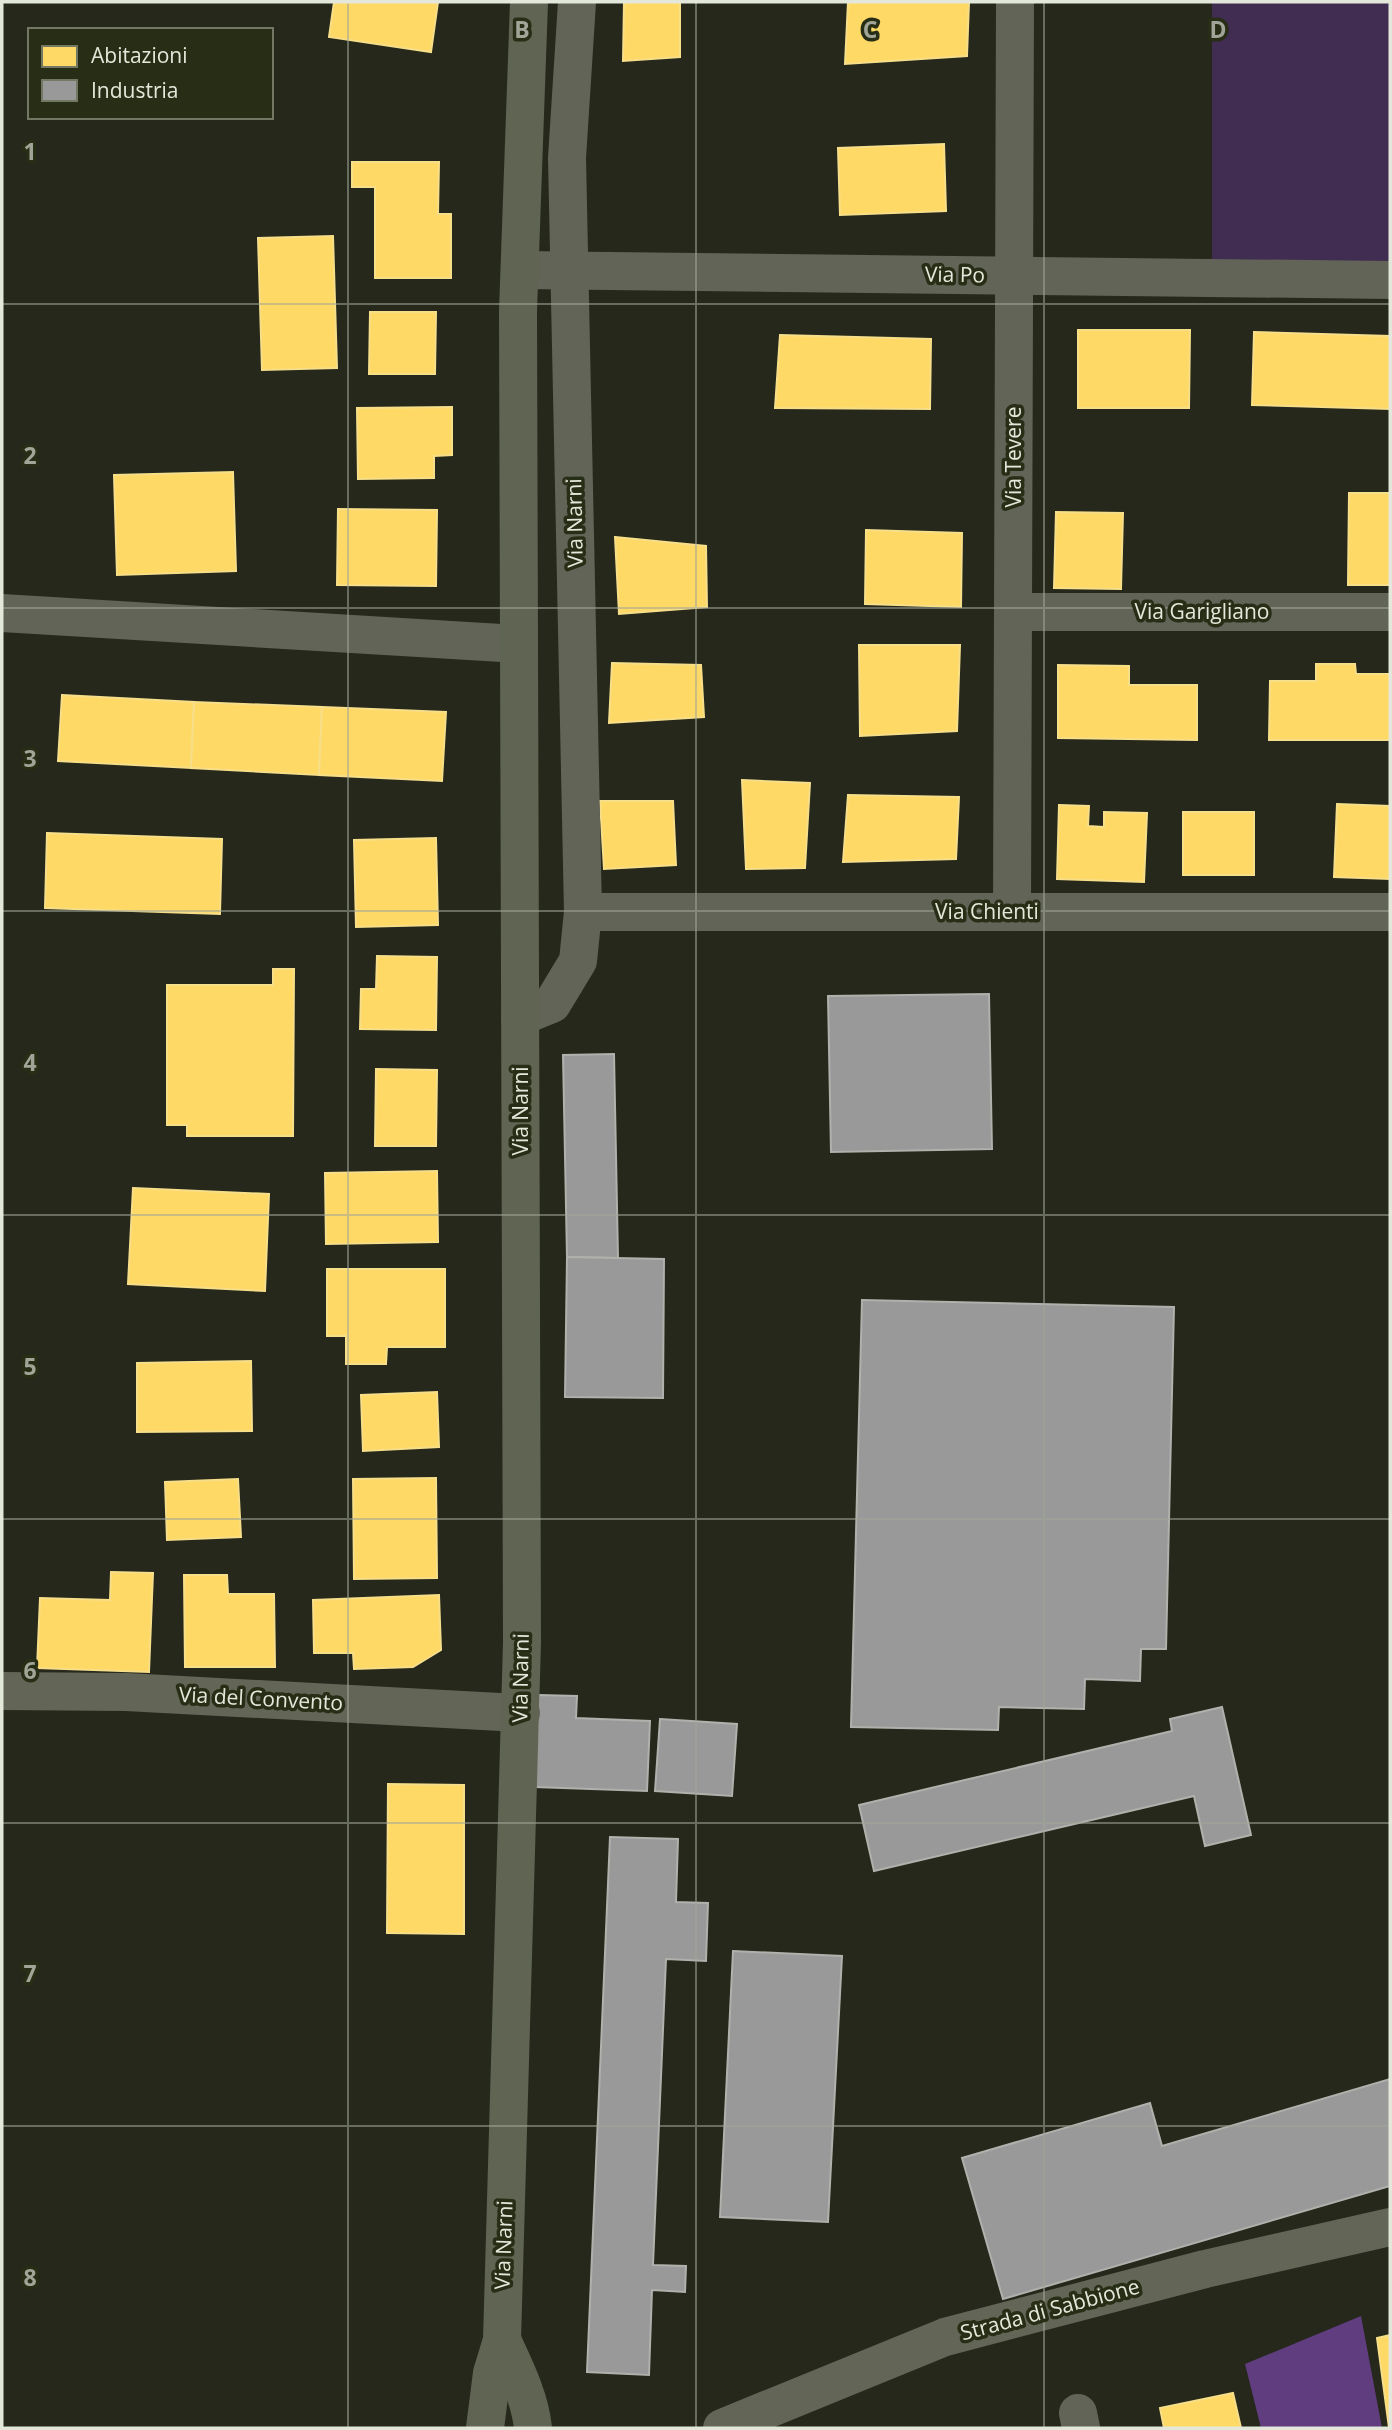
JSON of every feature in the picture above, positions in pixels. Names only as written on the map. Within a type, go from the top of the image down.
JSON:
[{"type":"main road","name":"Via Narni","points":[[485,2428],[492,2373],[502,2340],[521,1713],[520,270],[529,2]]},
{"type":"main road","name":"Via del Convento","points":[[2,1690],[126,1692],[521,1713]]},
{"type":"main road","name":"Strada di Sabbione","points":[[722,2428],[945,2337],[1205,2269],[1390,2227]]},
{"type":"main road","name":"Via Narni","points":[[502,2340],[517,2371],[532,2416],[533,2428]]},
{"type":"street","name":"Via Narni","points":[[520,1017],[552,1004],[578,961],[583,912],[567,158],[577,2]]},
{"type":"street","name":"Via Tevere","points":[[1012,912],[1015,2]]},
{"type":"street","name":"Via Po","points":[[520,270],[1390,280]]},
{"type":"street","name":"Via Garigliano","points":[[1013,612],[1390,612]]},
{"type":"street","points":[[2,613],[519,644]]},
{"type":"street","name":"Via Chienti","points":[[583,912],[1390,912]]},
{"type":"shaded area","points":[[1212,2],[1390,2],[1390,266],[1212,262]]},
{"type":"shaded area","points":[[1361,2316],[1382,2428],[1261,2428],[1245,2364]]},
{"type":"building: Abitazioni","points":[[334,2],[438,2],[431,52],[329,37]]},
{"type":"building: Abitazioni","points":[[624,2],[680,2],[680,57],[623,61]]},
{"type":"building: Abitazioni","points":[[848,2],[969,2],[967,56],[845,64]]},
{"type":"building: Abitazioni","points":[[944,144],[946,211],[840,215],[838,148]]},
{"type":"building: Abitazioni","points":[[352,162],[439,162],[438,214],[451,214],[451,278],[375,278],[375,187],[352,187]]},
{"type":"building: Abitazioni","points":[[333,236],[337,368],[262,370],[258,238]]},
{"type":"building: Abitazioni","points":[[370,312],[436,312],[435,374],[369,374]]},
{"type":"building: Abitazioni","points":[[1078,330],[1190,330],[1189,408],[1078,408]]},
{"type":"building: Abitazioni","points":[[1254,332],[1390,336],[1390,409],[1252,405]]},
{"type":"building: Abitazioni","points":[[780,335],[931,339],[930,409],[775,408]]},
{"type":"building: Abitazioni","points":[[452,407],[452,455],[434,456],[434,478],[358,479],[357,408]]},
{"type":"building: Abitazioni","points":[[233,472],[236,571],[117,575],[114,475]]},
{"type":"building: Abitazioni","points":[[1349,493],[1390,493],[1390,585],[1348,585]]},
{"type":"building: Abitazioni","points":[[338,509],[437,510],[436,586],[337,585]]},
{"type":"building: Abitazioni","points":[[1056,512],[1123,513],[1121,589],[1054,588]]},
{"type":"building: Abitazioni","points":[[866,530],[962,533],[961,607],[865,604]]},
{"type":"building: Abitazioni","points":[[615,537],[706,546],[707,607],[619,614]]},
{"type":"building: Abitazioni","points":[[859,645],[960,645],[957,731],[860,736]]},
{"type":"building: Abitazioni","points":[[612,663],[701,665],[704,717],[609,723]]},
{"type":"building: Abitazioni","points":[[1316,664],[1355,664],[1356,674],[1390,674],[1390,740],[1269,740],[1270,681],[1316,681]]},
{"type":"building: Abitazioni","points":[[1058,665],[1129,666],[1129,685],[1197,685],[1197,740],[1058,738]]},
{"type":"building: Abitazioni","points":[[62,695],[194,702],[191,768],[58,761]]},
{"type":"building: Abitazioni","points":[[194,702],[322,707],[319,775],[191,768]]},
{"type":"building: Abitazioni","points":[[322,707],[446,712],[442,781],[319,775]]},
{"type":"building: Abitazioni","points":[[742,780],[810,783],[805,868],[746,869]]},
{"type":"building: Abitazioni","points":[[848,795],[959,797],[956,859],[843,862]]},
{"type":"building: Abitazioni","points":[[600,801],[673,801],[676,865],[604,869]]},
{"type":"building: Abitazioni","points":[[1337,804],[1390,806],[1390,879],[1334,877]]},
{"type":"building: Abitazioni","points":[[1059,805],[1089,806],[1088,826],[1104,827],[1104,812],[1147,813],[1144,882],[1057,879]]},
{"type":"building: Abitazioni","points":[[1183,812],[1254,812],[1254,875],[1183,875]]},
{"type":"building: Abitazioni","points":[[47,833],[222,839],[220,914],[45,908]]},
{"type":"building: Abitazioni","points":[[436,838],[438,925],[356,927],[354,840]]},
{"type":"building: Abitazioni","points":[[377,956],[437,957],[436,1030],[360,1029],[361,989],[376,989]]},
{"type":"building: Abitazioni","points":[[273,969],[294,969],[293,1136],[187,1136],[187,1125],[167,1125],[167,985],[273,985]]},
{"type":"building: Abitazioni","points":[[376,1069],[437,1070],[436,1146],[375,1146]]},
{"type":"building: Abitazioni","points":[[437,1171],[438,1242],[326,1244],[325,1173]]},
{"type":"building: Abitazioni","points":[[133,1188],[269,1194],[265,1291],[128,1284]]},
{"type":"building: Abitazioni","points":[[327,1269],[445,1269],[445,1347],[387,1347],[386,1364],[346,1364],[346,1336],[327,1336]]},
{"type":"building: Abitazioni","points":[[251,1361],[252,1431],[137,1432],[137,1363]]},
{"type":"building: Abitazioni","points":[[437,1392],[439,1447],[363,1451],[361,1395]]},
{"type":"building: Abitazioni","points":[[436,1478],[437,1578],[354,1579],[353,1479]]},
{"type":"building: Abitazioni","points":[[238,1479],[241,1537],[167,1540],[165,1482]]},
{"type":"building: Abitazioni","points":[[111,1572],[153,1573],[149,1672],[37,1668],[40,1598],[110,1600]]},
{"type":"building: Abitazioni","points":[[184,1575],[227,1575],[228,1594],[274,1594],[275,1667],[185,1667]]},
{"type":"building: Abitazioni","points":[[439,1595],[441,1650],[413,1667],[354,1669],[353,1653],[314,1653],[313,1600]]},
{"type":"building: Abitazioni","points":[[388,1784],[464,1785],[464,1934],[387,1933]]},
{"type":"building: Abitazioni","points":[[1390,2335],[1390,2428],[1389,2428],[1377,2338]]},
{"type":"building: Abitazioni","points":[[1233,2393],[1241,2428],[1164,2428],[1160,2408]]},
{"type":"building: Industria","points":[[989,994],[992,1149],[831,1152],[828,996]]},
{"type":"building: Industria","points":[[614,1054],[618,1258],[567,1257],[563,1055]]},
{"type":"building: Industria","points":[[567,1257],[664,1259],[663,1398],[565,1397]]},
{"type":"building: Industria","points":[[862,1300],[1174,1307],[1166,1649],[1141,1649],[1140,1681],[1085,1679],[1084,1709],[999,1707],[998,1730],[851,1727]]},
{"type":"building: Industria","points":[[539,1695],[577,1696],[576,1718],[650,1721],[647,1791],[535,1787]]},
{"type":"building: Industria","points":[[1222,1707],[1251,1835],[1205,1846],[1194,1796],[874,1871],[859,1805],[1172,1731],[1170,1719]]},
{"type":"building: Industria","points":[[660,1719],[737,1724],[732,1796],[655,1791]]},
{"type":"building: Industria","points":[[610,1837],[678,1839],[676,1902],[708,1903],[706,1961],[666,1959],[653,2265],[686,2266],[685,2292],[652,2290],[649,2375],[587,2372]]},
{"type":"building: Industria","points":[[733,1951],[842,1956],[828,2222],[720,2217]]},
{"type":"building: Industria","points":[[1390,2079],[1390,2186],[1003,2299],[962,2158],[1150,2103],[1162,2146]]}]
